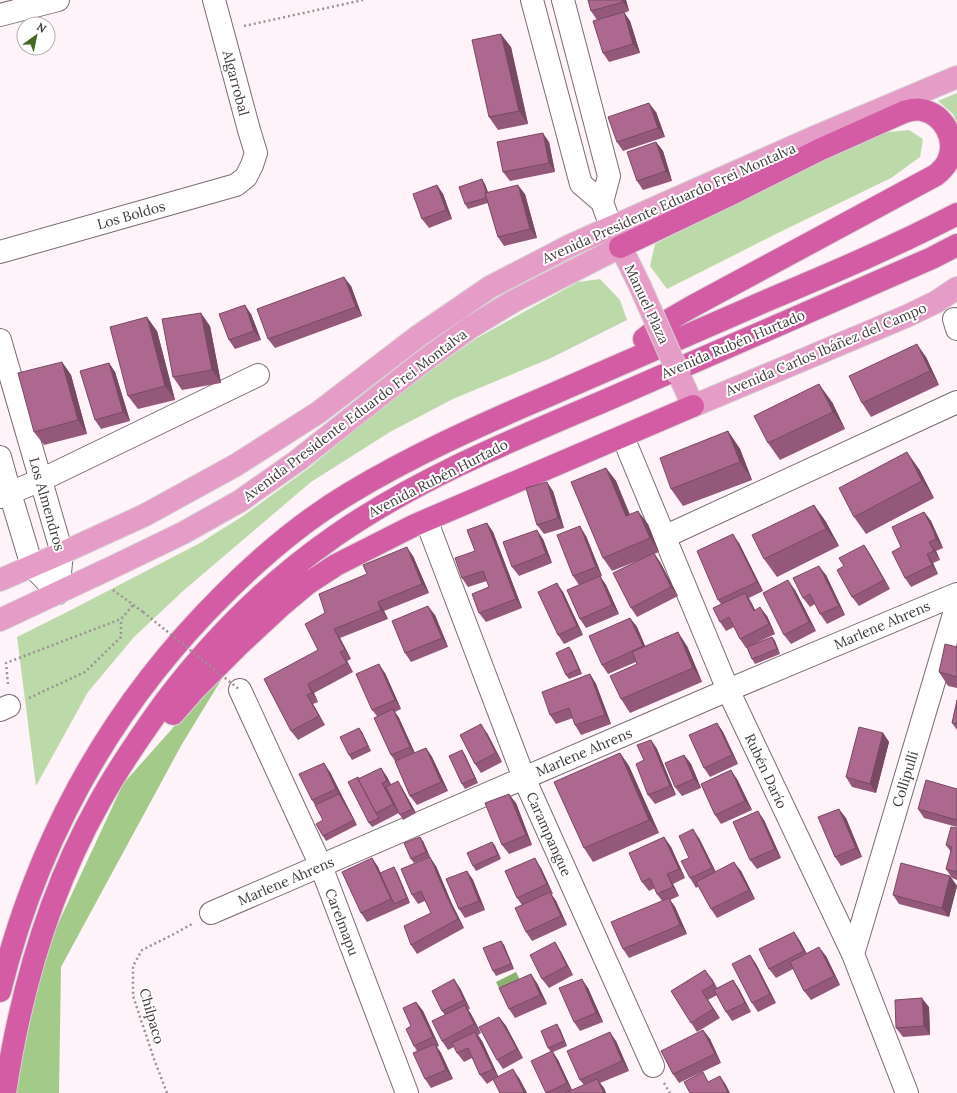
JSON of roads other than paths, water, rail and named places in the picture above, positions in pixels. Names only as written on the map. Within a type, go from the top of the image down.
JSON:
[{"type":"highway","points":[[597,374],[667,321],[936,175],[943,169],[950,156],[951,142],[949,132],[945,125],[931,113],[922,110],[904,112],[819,150],[731,194],[620,246]]},
{"type":"highway","name":"Avenida Rubén Hurtado","points":[[0,990],[14,940],[32,886],[63,815],[85,773],[145,683],[177,644],[213,605],[251,568],[290,534],[348,494],[449,439],[861,261],[957,214]]},
{"type":"highway","name":"Avenida Rubén Hurtado","points":[[5,1093],[18,1023],[31,970],[48,918],[74,852],[97,806],[140,736],[175,688],[232,622],[268,589],[336,535],[382,505],[464,462],[957,246]]},
{"type":"highway","points":[[111,781],[195,689],[240,644],[307,584],[336,565],[415,525],[693,406]]},
{"type":"main road","name":"Avenida Presidente Eduardo Frei Montalva","points":[[0,580],[62,554],[145,515],[236,465],[319,412],[417,337],[490,288],[571,245],[817,136],[957,77]]},
{"type":"main road","name":"Manuel Plaza","points":[[611,227],[640,286],[693,406]]},
{"type":"main road","name":"Avenida Presidente Eduardo Frei Montalva","points":[[0,620],[183,533],[240,501],[297,461],[422,363],[471,327],[514,301],[620,246]]},
{"type":"main road","name":"Avenida Carlos Ibáñez del Campo","points":[[693,406],[907,316],[936,302],[957,288]]},
{"type":"street","points":[[0,15],[58,0]]},
{"type":"street","name":"Algarrobal","points":[[214,0],[248,130],[256,154],[252,166]]},
{"type":"street","name":"Manuel Plaza","points":[[532,0],[581,184],[602,202],[611,227]]},
{"type":"street","points":[[563,0],[609,176],[602,202]]},
{"type":"street","name":"Los Boldos","points":[[0,252],[236,185],[246,177],[252,166]]},
{"type":"street","name":"Los Almendros","points":[[0,340],[62,554],[58,593]]},
{"type":"street","points":[[5,495],[41,480],[258,375]]},
{"type":"street","points":[[664,537],[957,402]]},
{"type":"street","name":"Rubén Darío","points":[[628,449],[728,690],[853,954],[907,1093]]},
{"type":"street","points":[[0,457],[5,495],[32,566],[58,593]]},
{"type":"street","name":"Carampangue","points":[[430,530],[524,778],[652,1066]]},
{"type":"street","name":"Marlene Ahrens","points":[[211,913],[728,690],[957,594]]},
{"type":"street","name":"Collipulli","points":[[853,954],[957,604]]},
{"type":"street","name":"Carelmapu","points":[[240,690],[321,866],[407,1093]]}]
